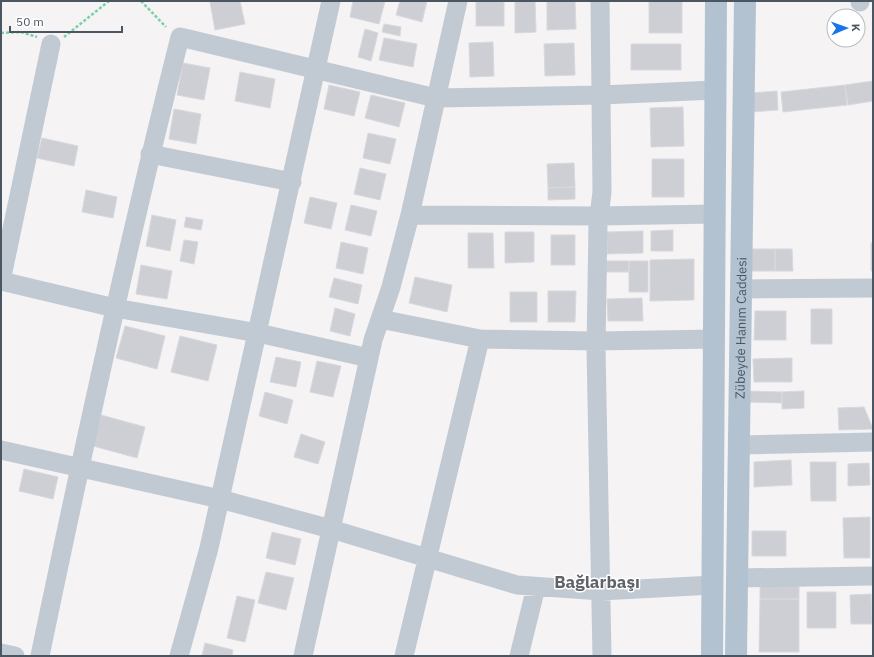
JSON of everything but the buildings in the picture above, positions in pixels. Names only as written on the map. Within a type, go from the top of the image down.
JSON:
[{"type":"main road","points":[[712,656],[716,1]]},
{"type":"main road","name":"Zübeyde Hanım Caddesi","points":[[736,656],[745,1]]},
{"type":"street","points":[[179,656],[209,548],[317,70],[331,1]]},
{"type":"street","points":[[303,656],[369,358],[391,287],[410,216],[458,1]]},
{"type":"street","points":[[600,1],[602,192],[599,216],[596,341],[602,656]]},
{"type":"street","points":[[40,656],[79,467],[150,154],[180,37],[436,98],[715,90]]},
{"type":"street","points":[[51,44],[1,281],[115,308],[258,333],[369,358]]},
{"type":"street","points":[[150,154],[292,182]]},
{"type":"street","points":[[410,216],[599,216],[715,214]]},
{"type":"street","points":[[741,289],[873,288]]},
{"type":"street","points":[[380,319],[480,339],[596,341],[714,339]]},
{"type":"street","points":[[404,656],[480,339]]},
{"type":"street","points":[[739,445],[873,442]]},
{"type":"street","points":[[1,450],[220,499],[331,529],[517,585],[601,592],[713,586]]},
{"type":"street","points":[[737,578],[873,576]]},
{"type":"street","points":[[519,656],[536,587]]},
{"type":"street","points":[[1,653],[15,656]]},
{"type":"path","points":[[141,1],[161,24],[180,37]]},
{"type":"district","name":"Bağlarbaşı","points":[[597,582]]}]
